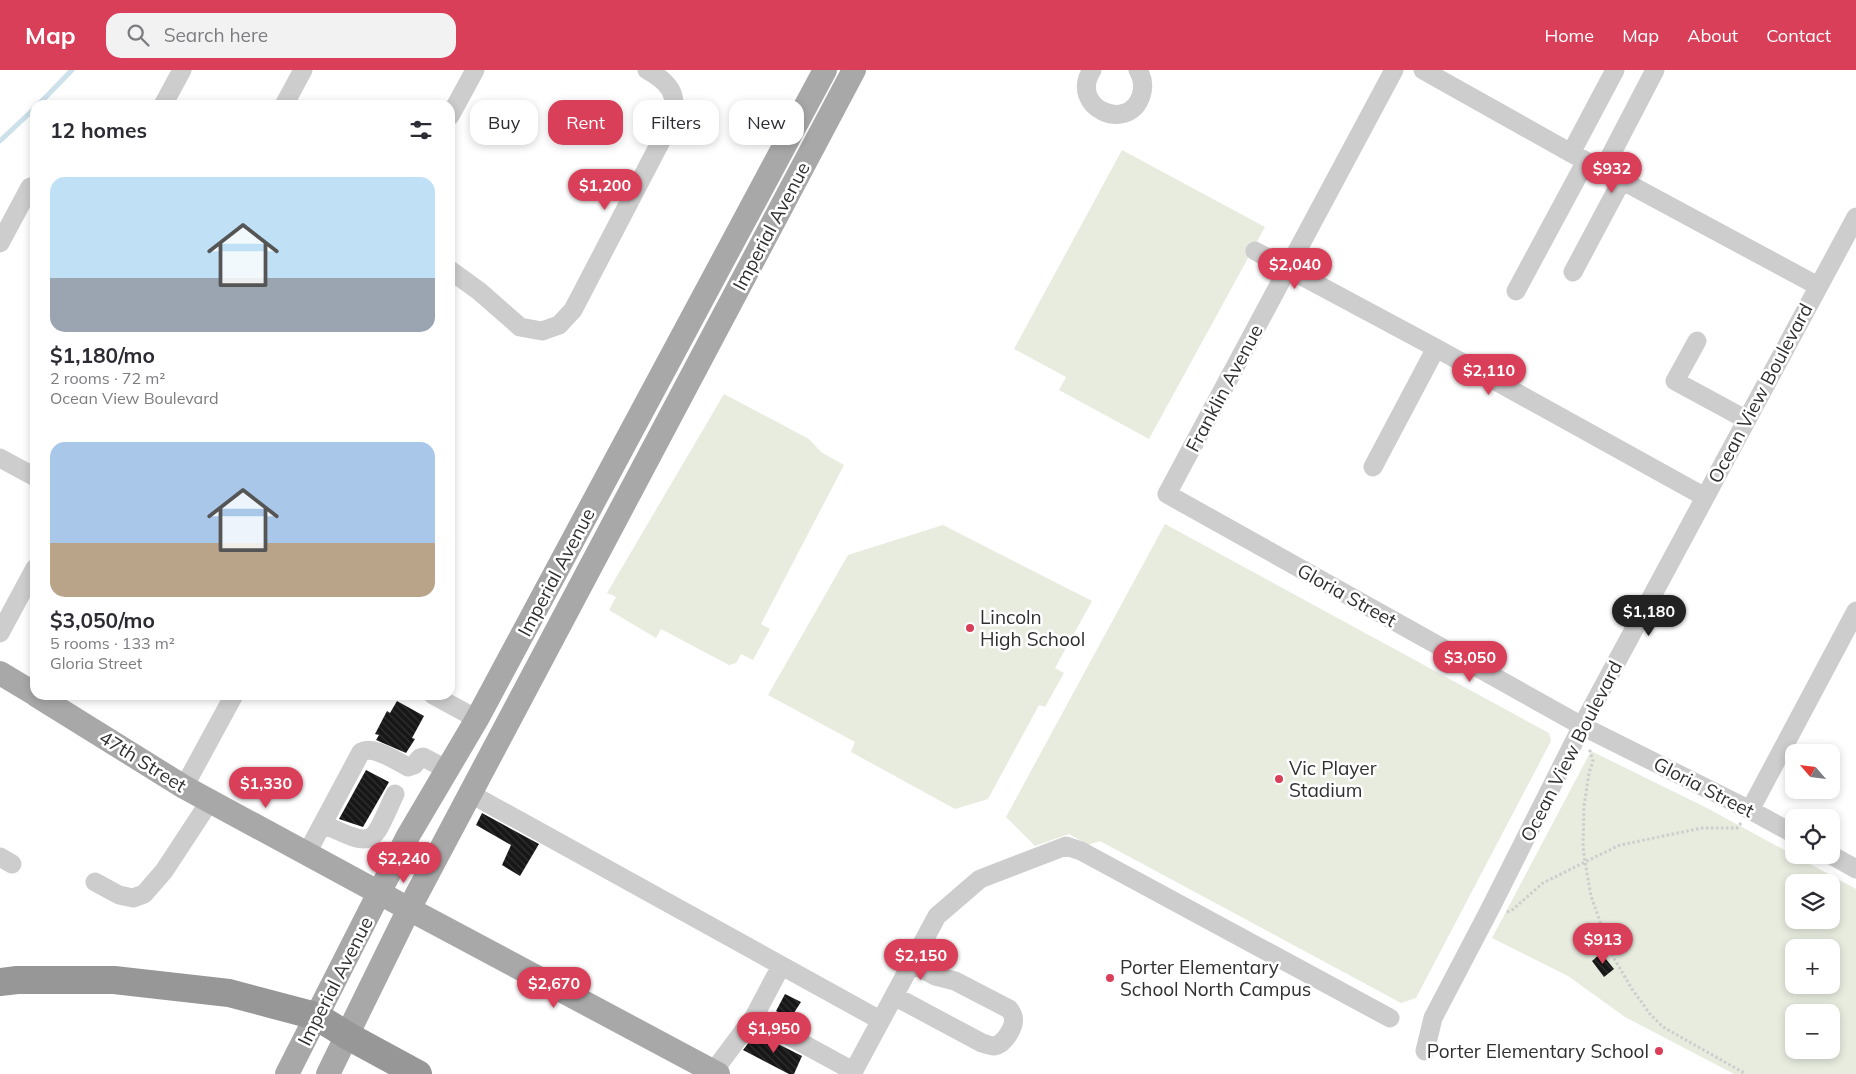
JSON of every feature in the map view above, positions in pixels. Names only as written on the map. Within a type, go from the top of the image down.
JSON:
[{"type":"highway","points":[[0,982],[17,980],[114,980],[229,993],[316,1016],[348,1036],[418,1074]]},
{"type":"main road","name":"Imperial Avenue","points":[[287,1074],[408,836],[477,719],[825,70]]},
{"type":"main road","name":"Imperial Avenue","points":[[328,1074],[409,909],[854,70]]},
{"type":"main road","name":"47th Street","points":[[0,673],[30,691]]},
{"type":"main road","name":"47th Street","points":[[44,700],[184,786],[716,1073]]},
{"type":"street","points":[[166,100],[182,70]]},
{"type":"street","points":[[287,100],[303,70]]},
{"type":"street","points":[[455,107],[475,70]]},
{"type":"street","points":[[455,274],[479,291],[520,327],[542,331],[559,325],[573,310],[672,120],[675,108],[673,93],[662,78],[647,70]]},
{"type":"street","points":[[1092,70],[1087,80],[1086,89],[1088,97],[1100,111],[1117,115],[1134,108],[1140,100],[1143,90],[1154,70]]},
{"type":"street","points":[[1138,70],[1143,90]]},
{"type":"street","name":"Franklin Avenue","points":[[1167,494],[1394,70]]},
{"type":"street","points":[[1423,70],[1578,157],[1818,286]]},
{"type":"street","points":[[1516,291],[1578,157],[1615,70]]},
{"type":"street","points":[[1604,170],[1655,70]]},
{"type":"street","points":[[1573,272],[1622,180]]},
{"type":"street","points":[[0,243],[30,187]]},
{"type":"street","name":"Ocean View Boulevard","points":[[1425,1051],[1433,1018],[1582,726],[1856,217]]},
{"type":"street","points":[[1255,251],[1436,348],[1705,497]]},
{"type":"street","points":[[1696,341],[1675,380],[1747,420]]},
{"type":"street","points":[[1373,468],[1436,348]]},
{"type":"street","points":[[0,458],[30,474]]},
{"type":"street","name":"Gloria Street","points":[[1167,494],[1582,726],[1785,829]]},
{"type":"street","points":[[0,633],[30,577]]},
{"type":"street","points":[[1750,810],[1856,611]]},
{"type":"street","points":[[184,786],[231,700]]},
{"type":"street","points":[[441,700],[477,719]]},
{"type":"street","points":[[307,853],[361,752],[365,749],[375,751],[408,767],[414,765],[420,758],[423,758],[448,770]]},
{"type":"street","points":[[323,824],[362,840],[376,835],[395,794]]},
{"type":"street","points":[[470,794],[880,1020]]},
{"type":"street","points":[[95,882],[119,894],[133,898],[144,894],[164,871],[210,800]]},
{"type":"street","points":[[382,821],[408,836]]},
{"type":"street","points":[[754,1016],[852,1072],[937,916],[980,879],[1066,846],[1082,851],[1390,1018]]},
{"type":"street","points":[[1840,860],[1856,869]]},
{"type":"street","points":[[894,996],[982,1043],[994,1046],[1001,1043],[1006,1037],[1014,1022],[1009,1009],[955,981],[935,976],[911,964]]},
{"type":"street","points":[[716,1073],[754,1016],[781,966]]},
{"type":"path","points":[[1582,726],[1593,761],[1589,772],[1584,806],[1583,846],[1585,862],[1590,896],[1612,955],[1632,989],[1650,1014],[1663,1027],[1746,1074]]},
{"type":"path","points":[[1490,909],[1499,914],[1511,911],[1543,883],[1620,845],[1702,828],[1737,828],[1750,810]]},
{"type":"shaded area","points":[[1122,150],[1265,227],[1149,439],[1059,390],[1066,377],[1014,349]]},
{"type":"shaded area","points":[[724,394],[809,439],[821,452],[844,465],[761,624],[770,629],[753,660],[741,654],[736,663],[729,665],[661,629],[656,638],[609,610],[616,597],[607,593]]},
{"type":"shaded area","name":"Vic Player Stadium","points":[[1165,524],[1549,733],[1551,741],[1416,998],[1401,1003],[1100,841],[1088,845],[1069,834],[1035,846],[1006,817]]},
{"type":"shaded area","points":[[943,525],[1092,601],[1055,668],[1064,673],[1045,707],[1039,705],[988,799],[955,809],[851,752],[855,742],[768,695],[848,555]]},
{"type":"shaded area","points":[[1591,751],[1707,808],[1785,850],[1785,864],[1810,864],[1828,874],[1785,874],[1785,929],[1840,929],[1840,880],[1856,889],[1856,1074],[1734,1074],[1625,1017],[1568,976],[1492,938]]},
{"type":"building","points":[[397,701],[424,716],[412,738],[415,739],[406,753],[376,740],[379,735],[375,734],[387,711],[390,713]]},
{"type":"building","points":[[366,770],[389,782],[363,827],[339,819]]},
{"type":"building","points":[[482,813],[539,844],[520,876],[502,865],[511,845],[476,825]]},
{"type":"building","points":[[1601,953],[1614,969],[1604,977],[1592,961]]},
{"type":"building","points":[[785,994],[801,1002],[790,1019],[776,1011]]},
{"type":"building","points":[[756,1033],[802,1056],[794,1074],[789,1074],[743,1050]]},
{"type":"waterway","points":[[43,100],[72,70]]},
{"type":"waterway","points":[[0,141],[30,113]]},
{"type":"place","name":"Lincoln High School","points":[[970,628]]},
{"type":"place","name":"Vic Player Stadium","points":[[1279,779]]},
{"type":"place","name":"Porter Elementary School North Campus","points":[[1110,978]]},
{"type":"place","name":"Porter Elementary School","points":[[1659,1051]]}]
